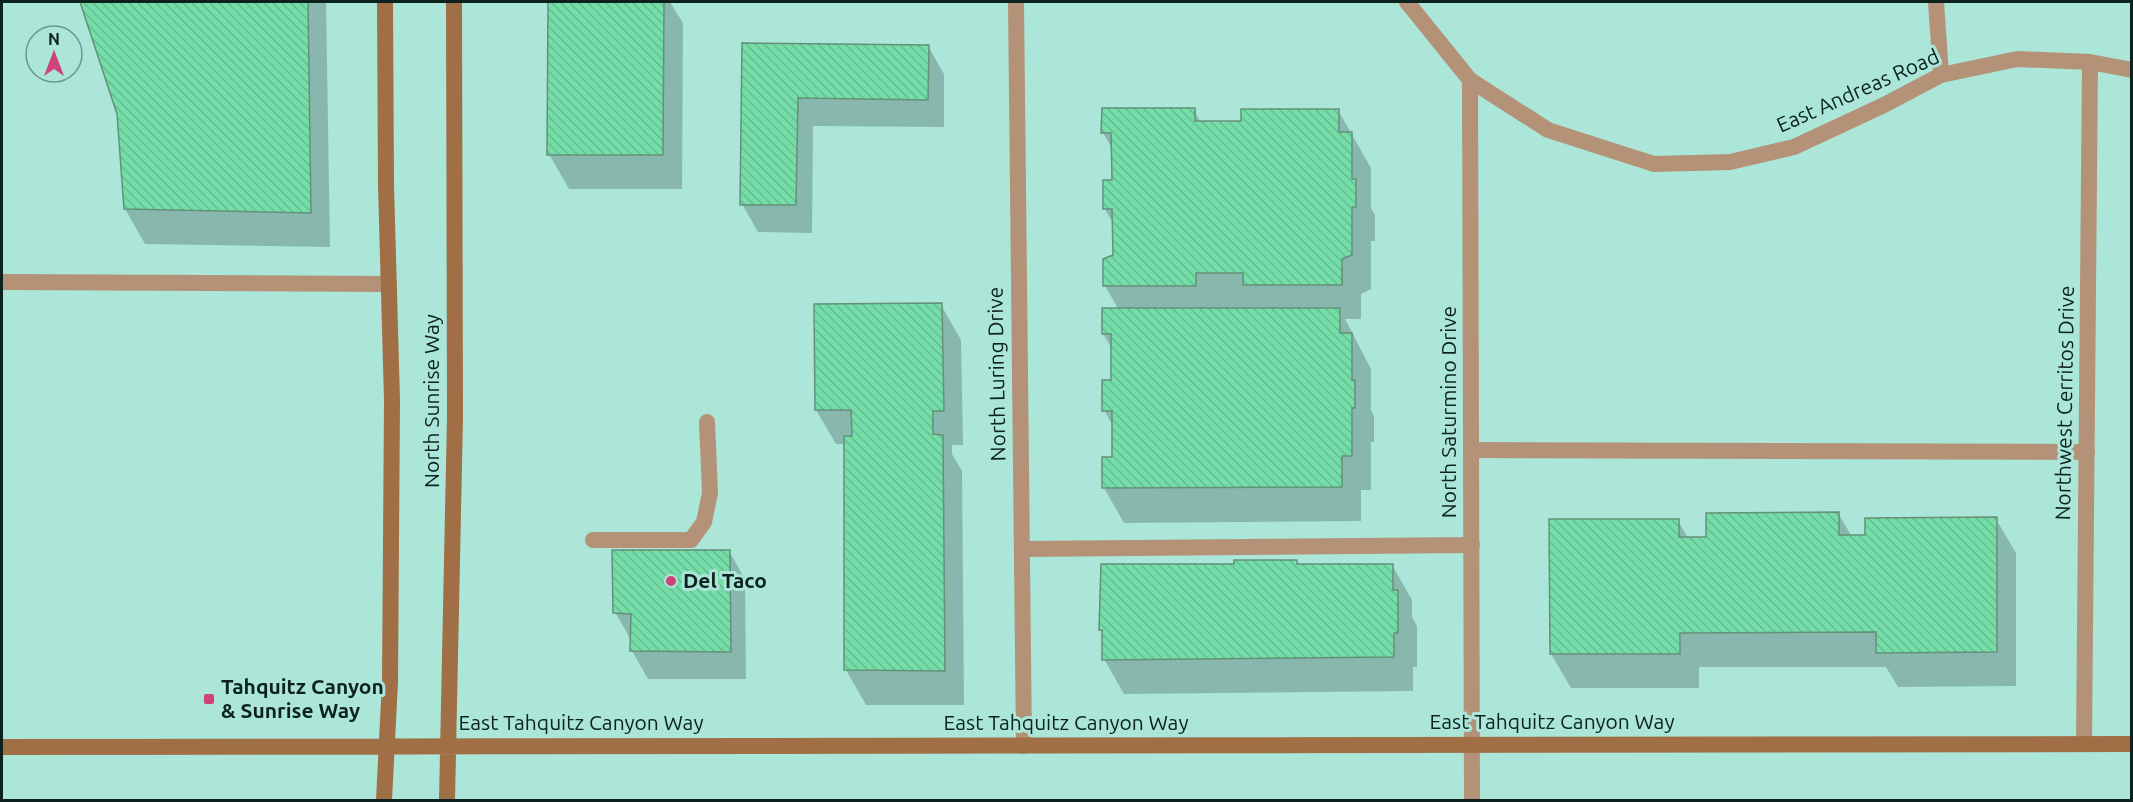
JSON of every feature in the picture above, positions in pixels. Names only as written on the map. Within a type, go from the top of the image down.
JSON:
[{"type":"main road","name":"North Sunrise Way","points":[[384,801],[390,682],[392,400],[386,185],[385,2]]},
{"type":"main road","name":"North Sunrise Way","points":[[447,801],[455,417],[454,2]]},
{"type":"main road","name":"East Tahquitz Canyon Way","points":[[2,747],[2132,744]]},
{"type":"street","name":"North Luring Drive","points":[[1016,2],[1024,746]]},
{"type":"street","name":"East Andreas Road","points":[[1407,2],[1470,80],[1548,130],[1654,164],[1730,162],[1794,147],[1884,105],[1941,75],[2017,59],[2090,62],[2132,70]]},
{"type":"street","points":[[1936,2],[1941,75]]},
{"type":"street","name":"Northwest Cerritos Drive","points":[[2084,744],[2090,62]]},
{"type":"street","name":"North Saturmino Drive","points":[[1470,80],[1472,801]]},
{"type":"street","points":[[2,282],[388,284]]},
{"type":"street","points":[[593,540],[691,540],[704,522],[710,493],[707,422]]},
{"type":"street","points":[[1471,450],[2087,452]]},
{"type":"street","points":[[1022,549],[1472,545]]},
{"type":"building","points":[[80,2],[308,2],[311,213],[124,209],[117,114]]},
{"type":"building","points":[[548,2],[664,2],[663,155],[547,155]]},
{"type":"building","points":[[742,43],[929,45],[928,100],[798,98],[796,205],[740,205]]},
{"type":"building","points":[[1102,108],[1195,108],[1195,121],[1241,121],[1241,109],[1339,109],[1339,132],[1352,132],[1352,179],[1356,179],[1356,207],[1352,207],[1352,255],[1342,259],[1342,285],[1243,285],[1243,273],[1196,273],[1196,286],[1103,286],[1103,259],[1113,255],[1112,209],[1103,209],[1103,180],[1112,180],[1111,133],[1101,133]]},
{"type":"building","points":[[942,303],[944,411],[933,411],[933,434],[943,435],[945,671],[844,670],[844,436],[852,436],[851,410],[815,410],[814,304]]},
{"type":"building","points":[[1102,308],[1340,308],[1340,333],[1352,333],[1352,380],[1355,380],[1355,408],[1352,408],[1352,456],[1342,456],[1342,487],[1102,488],[1102,457],[1112,457],[1112,411],[1102,411],[1102,380],[1111,380],[1111,334],[1102,334]]},
{"type":"building","points":[[1839,512],[1839,535],[1865,535],[1865,518],[1997,517],[1997,652],[1876,653],[1876,632],[1680,633],[1680,654],[1550,654],[1549,519],[1679,519],[1679,537],[1706,537],[1706,513]]},
{"type":"building","name":"Del Taco","points":[[612,550],[730,550],[731,652],[630,651],[631,614],[613,613]]},
{"type":"building","points":[[1234,560],[1297,560],[1297,564],[1393,564],[1393,590],[1398,590],[1398,633],[1394,633],[1394,657],[1102,660],[1102,630],[1099,630],[1101,564],[1234,564]]},
{"type":"place","name":"Del Taco","points":[[671,581]]},
{"type":"place","name":"Tahquitz Canyon & Sunrise Way","points":[[209,699]]}]
